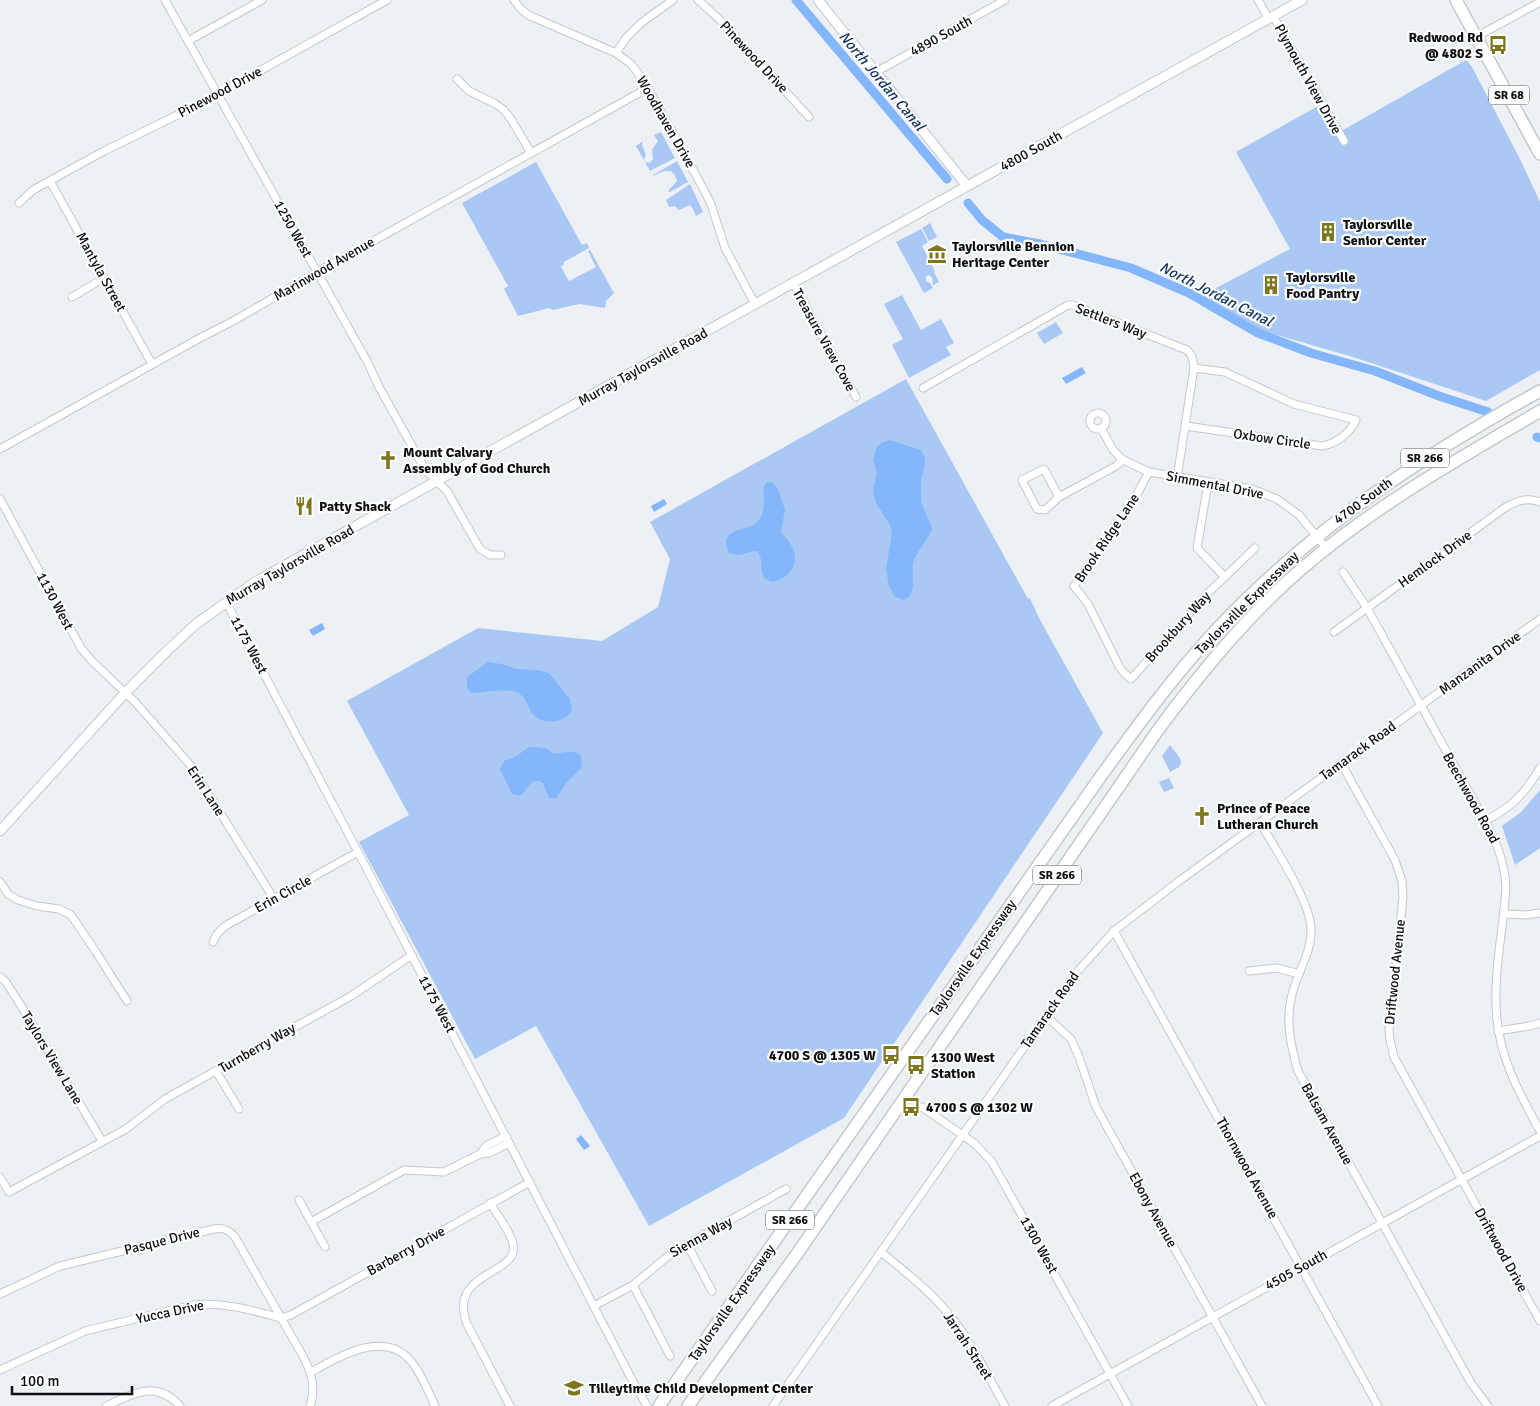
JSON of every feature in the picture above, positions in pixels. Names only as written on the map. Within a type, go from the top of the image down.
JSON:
[{"type":"main road","name":"SR 68","points":[[1456,0],[1540,154]]},
{"type":"main road","name":"4700 South","points":[[1316,536],[1360,502],[1413,466],[1540,391]]},
{"type":"main road","name":"4700 South","points":[[1326,548],[1405,492],[1540,411]]},
{"type":"main road","name":"Taylorsville Expressway","points":[[659,1406],[1146,714],[1218,627],[1316,536]]},
{"type":"main road","name":"Taylorsville Expressway","points":[[688,1406],[805,1243],[1169,716],[1200,676],[1251,618],[1297,573],[1326,548]]},
{"type":"street","name":"1250 West","points":[[165,0],[426,471],[446,490],[480,549],[490,555],[501,555]]},
{"type":"street","points":[[188,41],[262,0]]},
{"type":"street","name":"Pinewood Drive","points":[[19,203],[30,192],[104,150],[217,94],[387,0]]},
{"type":"street","name":"Woodhaven Drive","points":[[514,0],[528,15],[616,53],[636,69],[704,190],[711,204],[724,248],[755,304]]},
{"type":"street","points":[[616,53],[626,38],[641,22],[673,0]]},
{"type":"street","name":"Pinewood Drive","points":[[698,0],[719,19],[808,117]]},
{"type":"street","points":[[818,0],[967,186]]},
{"type":"street","name":"4890 South","points":[[876,72],[1005,0]]},
{"type":"street","name":"Plymouth View Drive","points":[[1258,0],[1271,17],[1344,141]]},
{"type":"street","points":[[1271,17],[1302,0]]},
{"type":"street","points":[[1476,37],[1540,2]]},
{"type":"street","name":"4800 South","points":[[793,283],[1271,17]]},
{"type":"street","points":[[457,79],[469,91],[494,102],[504,110],[531,153]]},
{"type":"street","name":"Marinwood Avenue","points":[[0,449],[235,320],[648,88]]},
{"type":"street","name":"Mantyla Street","points":[[50,181],[152,364]]},
{"type":"street","points":[[72,297],[104,278]]},
{"type":"street","name":"Murray Taylorsville Road","points":[[0,831],[126,692],[196,624],[226,602],[255,582],[793,283]]},
{"type":"street","name":"Treasure View Cove","points":[[793,283],[856,397]]},
{"type":"street","name":"Settlers Way","points":[[923,388],[1068,305],[1073,305],[1187,350],[1193,359],[1194,368]]},
{"type":"street","points":[[1177,478],[1194,368]]},
{"type":"street","name":"Oxbow Circle","points":[[1186,426],[1322,446],[1329,445],[1342,436],[1351,429],[1356,420],[1294,404],[1225,372],[1194,368]]},
{"type":"street","name":"Simmental Drive","points":[[1101,428],[1113,450],[1123,460],[1149,472],[1252,489],[1269,495],[1292,509],[1326,548]]},
{"type":"street","points":[[1059,497],[1044,469],[1022,480],[1037,509],[1045,510],[1059,497],[1116,466],[1123,460]]},
{"type":"street","name":"Brook Ridge Lane","points":[[1131,679],[1119,666],[1088,604],[1074,586],[1132,502],[1149,472]]},
{"type":"street","points":[[1208,483],[1197,548],[1225,577]]},
{"type":"street","name":"1130 West","points":[[0,499],[81,648],[91,660],[126,692]]},
{"type":"street","name":"Hemlock Drive","points":[[1334,632],[1506,507],[1524,500],[1540,502]]},
{"type":"street","name":"Brookbury Way","points":[[1131,679],[1225,577],[1255,548]]},
{"type":"street","name":"Beechwood Road","points":[[1343,572],[1367,608],[1497,843],[1504,864],[1506,888],[1496,1002],[1498,1031],[1502,1050],[1515,1084],[1540,1131]]},
{"type":"street","name":"1175 West","points":[[226,602],[647,1406]]},
{"type":"street","name":"Manzanita Drive","points":[[1421,706],[1540,620]]},
{"type":"street","name":"Erin Lane","points":[[126,692],[191,766],[274,899]]},
{"type":"street","name":"Tamarack Road","points":[[773,1406],[1076,973],[1114,931],[1260,822],[1421,706]]},
{"type":"street","name":"Driftwood Avenue","points":[[1341,763],[1395,860],[1402,881],[1403,898],[1389,1029],[1391,1049],[1399,1068],[1461,1179]]},
{"type":"street","points":[[1485,821],[1516,802],[1540,768]]},
{"type":"street","name":"Balsam Avenue","points":[[1260,822],[1308,911],[1311,928],[1310,946],[1291,995],[1289,1020],[1292,1053],[1298,1071],[1466,1375],[1488,1406]]},
{"type":"street","name":"Erin Circle","points":[[213,942],[225,926],[358,852]]},
{"type":"street","points":[[0,882],[8,894],[18,900],[37,906],[59,909],[71,915],[127,1001]]},
{"type":"street","points":[[1504,914],[1526,916],[1540,913]]},
{"type":"street","name":"Thornwood Avenue","points":[[1114,931],[1378,1406]]},
{"type":"street","name":"Turnberry Way","points":[[0,1177],[9,1192],[126,1129],[165,1099],[350,996],[412,955]]},
{"type":"street","points":[[1249,971],[1277,968],[1299,974]]},
{"type":"street","name":"Taylors View Lane","points":[[0,977],[6,982],[24,1010],[102,1141]]},
{"type":"street","name":"Ebony Avenue","points":[[1046,1016],[1071,1039],[1096,1107],[1262,1406]]},
{"type":"street","points":[[1498,1031],[1540,1023]]},
{"type":"street","points":[[216,1071],[239,1109]]},
{"type":"street","name":"1300 West","points":[[922,1107],[974,1143],[1000,1174],[1128,1406]]},
{"type":"street","name":"4505 South","points":[[1052,1406],[1540,1136]]},
{"type":"street","points":[[311,1222],[404,1170],[444,1172],[480,1154],[489,1153],[508,1139]]},
{"type":"street","name":"Driftwood Drive","points":[[1461,1179],[1540,1321]]},
{"type":"street","name":"Barberry Drive","points":[[281,1318],[530,1182]]},
{"type":"street","name":"Sienna Way","points":[[594,1306],[633,1285],[665,1257],[786,1189]]},
{"type":"street","points":[[299,1200],[325,1248]]},
{"type":"street","points":[[490,1204],[510,1236],[513,1252],[508,1261],[480,1278],[470,1288],[466,1296],[463,1312],[467,1324],[510,1406]]},
{"type":"street","name":"Pasque Drive","points":[[0,1294],[60,1266],[223,1228],[235,1237],[281,1318]]},
{"type":"street","points":[[687,1244],[712,1291]]},
{"type":"street","name":"Jarrah Street","points":[[880,1252],[920,1284],[947,1311],[968,1340],[1005,1406]]},
{"type":"street","points":[[633,1285],[670,1356]]},
{"type":"street","name":"Yucca Drive","points":[[0,1370],[85,1331],[193,1305],[236,1306],[281,1318]]},
{"type":"street","points":[[281,1318],[310,1372],[313,1392],[310,1406]]},
{"type":"street","points":[[310,1372],[364,1348],[382,1345],[403,1353],[414,1364],[436,1406]]},
{"type":"street","points":[[106,1406],[149,1390],[164,1393],[180,1406]]},
{"type":"shaded area","points":[[1466,60],[1472,67],[1521,161],[1540,202],[1540,370],[1486,401],[1353,357],[1260,330],[1201,296],[1290,249],[1236,152],[1318,106],[1333,133],[1343,130]]},
{"type":"shaded area","points":[[661,132],[675,158],[650,171],[636,146],[643,141],[642,145],[646,155],[644,159],[645,162],[650,163],[653,159],[652,150],[658,141],[654,135]]},
{"type":"shaded area","points":[[677,161],[688,182],[670,192],[668,191],[677,181],[671,171],[664,171],[653,175]]},
{"type":"shaded area","points":[[536,162],[582,245],[587,243],[589,248],[564,262],[561,267],[569,281],[596,267],[588,251],[590,250],[614,293],[606,301],[605,308],[579,304],[553,310],[549,308],[518,316],[504,289],[508,286],[462,203]]},
{"type":"shaded area","points":[[690,184],[703,212],[696,216],[690,205],[679,210],[675,206],[669,207],[666,200]]},
{"type":"shaded area","points":[[930,223],[937,237],[929,241],[922,228]]},
{"type":"shaded area","points":[[921,229],[928,242],[922,246],[939,282],[933,285],[932,277],[926,276],[926,281],[933,288],[924,293],[896,242]]},
{"type":"shaded area","points":[[902,295],[921,330],[941,319],[954,343],[946,347],[951,355],[909,378],[892,345],[903,339],[884,304]]},
{"type":"shaded area","points":[[1056,322],[1063,333],[1044,344],[1037,333]]},
{"type":"shaded area","points":[[1082,367],[1086,373],[1066,384],[1062,378]]},
{"type":"shaded area","points":[[906,379],[1028,599],[1030,598],[1039,618],[1103,733],[844,1118],[649,1226],[536,1026],[475,1059],[359,842],[409,815],[347,701],[478,628],[602,641],[658,607],[670,559],[650,522]]},
{"type":"shaded area","points":[[890,440],[921,450],[925,458],[921,480],[921,502],[932,528],[914,560],[913,588],[911,593],[903,600],[894,596],[889,586],[886,569],[892,533],[890,525],[876,503],[873,491],[877,472],[873,461],[876,448],[883,442]]},
{"type":"shaded area","points":[[770,482],[778,489],[785,510],[781,532],[790,543],[795,558],[789,573],[785,577],[773,582],[765,579],[763,576],[760,557],[757,551],[740,555],[733,554],[729,553],[726,546],[726,541],[731,534],[755,524],[762,515],[764,486]]},
{"type":"shaded area","points":[[664,499],[667,504],[654,512],[651,506]]},
{"type":"shaded area","points":[[322,623],[325,629],[313,636],[309,630]]},
{"type":"shaded area","points":[[488,662],[517,669],[549,673],[570,699],[572,710],[558,721],[541,720],[532,713],[525,699],[513,691],[501,690],[471,693],[467,688],[467,677]]},
{"type":"shaded area","points":[[1170,745],[1180,758],[1181,763],[1179,767],[1170,772],[1162,756]]},
{"type":"shaded area","points":[[529,747],[544,748],[552,753],[572,752],[580,755],[582,760],[581,768],[567,782],[556,798],[549,798],[543,783],[539,781],[532,782],[520,796],[512,794],[500,769],[504,761],[515,757]]},
{"type":"shaded area","points":[[1169,778],[1174,788],[1164,792],[1159,782]]},
{"type":"shaded area","points":[[1540,790],[1540,848],[1515,865],[1502,826],[1521,812]]},
{"type":"shaded area","points":[[581,1135],[590,1146],[584,1150],[576,1139]]},
{"type":"waterway","name":"North Jordan Canal","points":[[796,0],[947,179]]},
{"type":"waterway","name":"North Jordan Canal","points":[[968,203],[982,220],[1003,237],[1040,244],[1131,268],[1189,293],[1258,333],[1311,353],[1375,371],[1439,396],[1488,412]]},
{"type":"place","name":"Redwood Rd @ 4802 S","points":[[1498,45]]},
{"type":"place","name":"Taylorsville Senior Center","points":[[1328,232]]},
{"type":"place","name":"Taylorsville Bennion Heritage Center","points":[[937,254]]},
{"type":"place","name":"Taylorsville Food Pantry","points":[[1271,285]]},
{"type":"place","name":"Mount Calvary Assembly of God Church","points":[[388,460]]},
{"type":"place","name":"Patty Shack","points":[[304,506]]},
{"type":"place","name":"Prince of Peace Lutheran Church","points":[[1202,816]]},
{"type":"place","name":"4700 S @ 1305 W","points":[[891,1055]]},
{"type":"place","name":"1300 West Station","points":[[916,1065]]},
{"type":"place","name":"4700 S @ 1302 W","points":[[911,1107]]},
{"type":"place","name":"Tilleytime Child Development Center","points":[[574,1388]]}]
